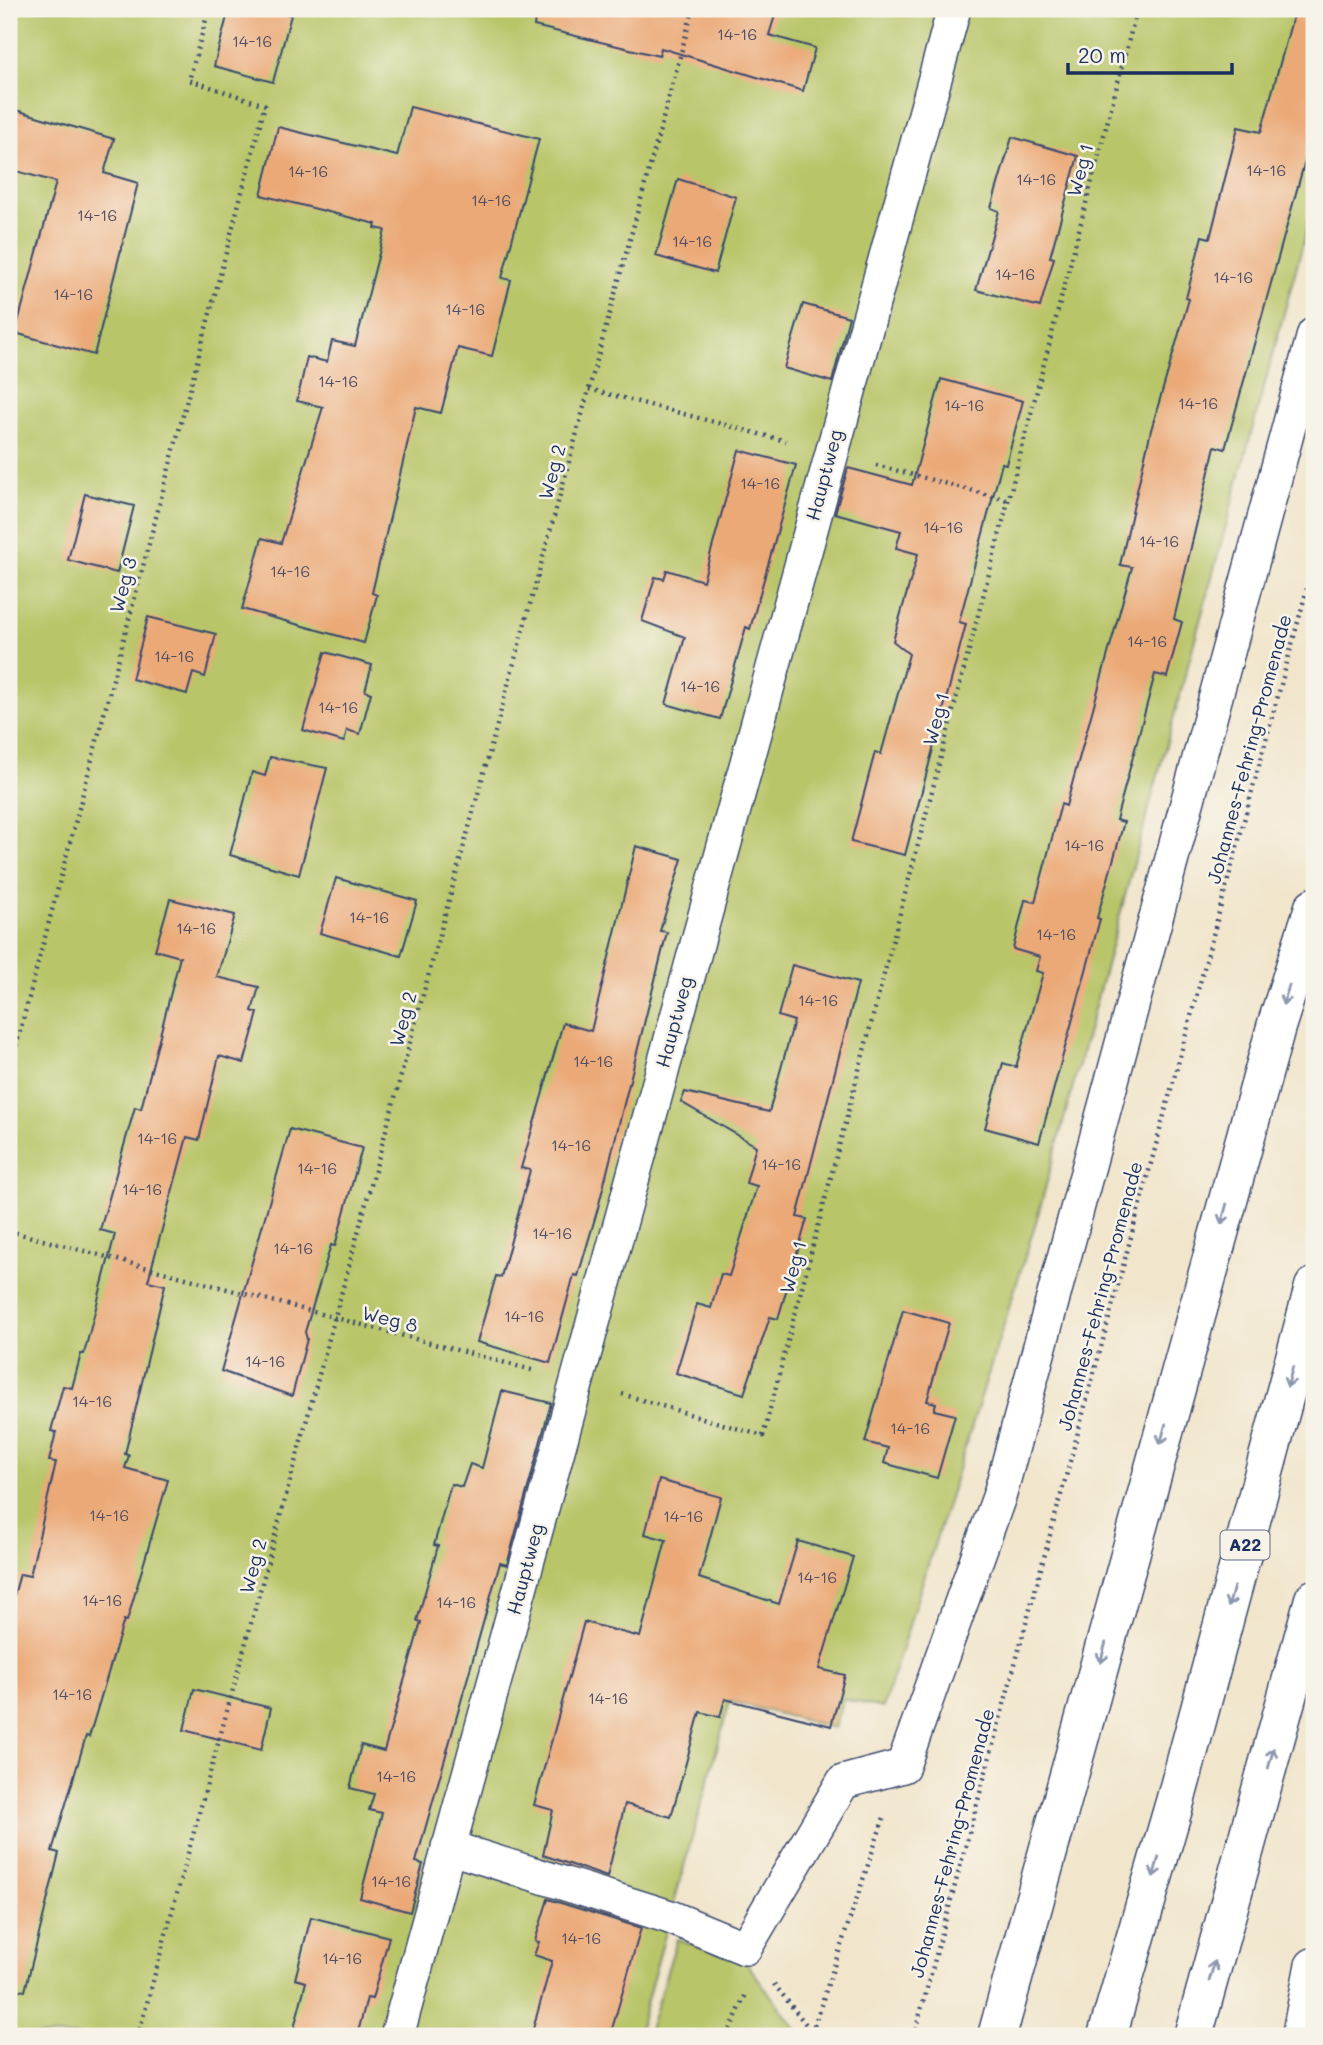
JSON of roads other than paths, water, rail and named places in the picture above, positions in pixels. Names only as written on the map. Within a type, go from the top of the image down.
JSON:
[{"type":"main road","points":[[997,2036],[1276,1027],[1314,907]]},
{"type":"main road","name":"A22","points":[[1107,2036],[1175,1802],[1314,1287]]},
{"type":"main road","points":[[1193,2036],[1254,1824],[1314,1599]]},
{"type":"main road","points":[[1301,2036],[1314,1967]]},
{"type":"lane","name":"Hauptweg","points":[[397,2036],[954,9]]},
{"type":"lane","points":[[448,1847],[670,1917],[752,1956],[843,1782],[903,1766],[1000,1494],[1314,334]]}]
